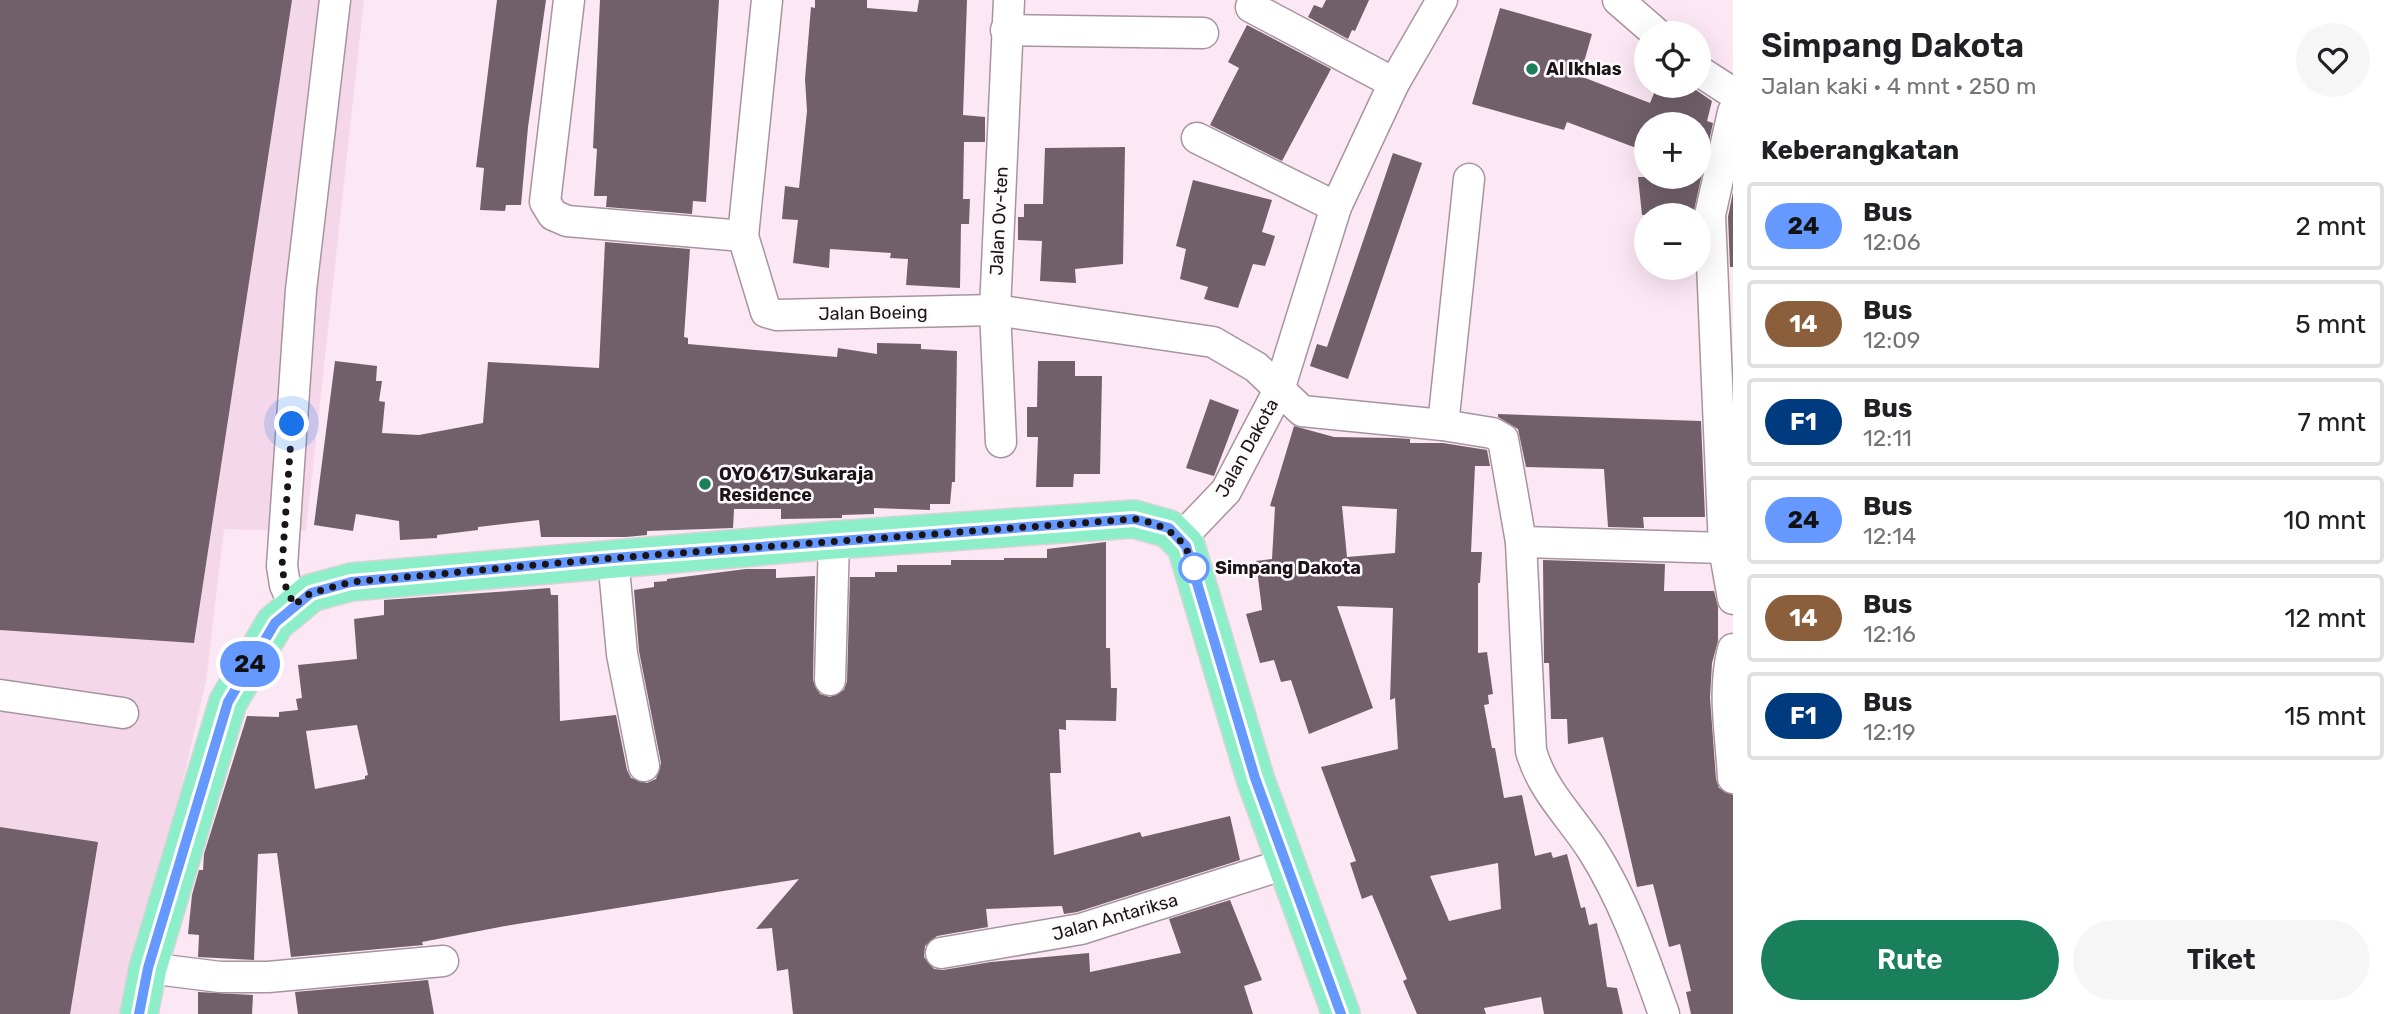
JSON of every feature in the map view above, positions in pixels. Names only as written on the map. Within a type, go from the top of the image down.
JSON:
[{"type":"main road","points":[[139,1014],[148,968],[228,702],[275,623],[311,593],[351,582],[613,558],[1134,519],[1169,528],[1180,539],[1194,568],[1255,778],[1341,1014]]},
{"type":"street","points":[[294,605],[285,585],[282,566],[301,290],[335,0]]},
{"type":"street","points":[[569,0],[545,202],[553,215],[567,221],[743,236]]},
{"type":"street","name":"Jalan Boeing","points":[[767,0],[743,236],[766,312],[776,315],[995,310],[1213,342],[1239,354],[1302,411],[1443,425],[1492,433],[1503,439],[1521,542]]},
{"type":"street","name":"Jalan Ov-ten","points":[[1001,442],[995,310],[1009,0]]},
{"type":"street","name":"Jalan Dakota","points":[[1180,539],[1226,491],[1279,390],[1336,207],[1394,83],[1442,0]]},
{"type":"street","points":[[1618,0],[1642,21]]},
{"type":"street","points":[[1251,7],[1394,83]]},
{"type":"street","points":[[1006,30],[1203,33]]},
{"type":"street","points":[[1711,79],[1733,93]]},
{"type":"street","points":[[1733,112],[1721,218],[1724,548],[1733,600]]},
{"type":"street","points":[[1197,138],[1336,207]]},
{"type":"street","points":[[1443,425],[1469,179]]},
{"type":"street","points":[[830,680],[830,580],[834,540]]},
{"type":"street","points":[[1664,1014],[1639,943],[1617,894],[1592,850],[1539,778],[1533,758],[1521,542],[1724,548]]},
{"type":"street","points":[[613,558],[622,654],[644,766]]},
{"type":"street","points":[[1733,649],[1727,672],[1726,711],[1733,778]]},
{"type":"street","points":[[0,695],[123,713]]},
{"type":"street","name":"Jalan Antariksa","points":[[941,953],[1082,929],[1285,864]]},
{"type":"street","points":[[148,968],[220,977],[268,977],[443,961]]},
{"type":"shaded area","points":[[0,0],[364,0],[306,531],[224,529],[206,681],[129,1014],[0,1014]]},
{"type":"building","points":[[0,0],[292,0],[194,643],[0,630]]},
{"type":"building","points":[[497,0],[546,0],[528,127],[521,205],[506,205],[505,211],[480,210],[484,168],[476,167]]},
{"type":"building","points":[[600,0],[719,0],[706,202],[693,201],[692,214],[606,207],[607,196],[594,196],[597,149],[593,148]]},
{"type":"building","points":[[815,0],[867,0],[867,8],[917,12],[919,0],[967,0],[963,115],[985,117],[985,142],[964,142],[963,199],[970,199],[969,224],[961,224],[960,288],[906,285],[908,259],[890,258],[891,253],[830,249],[829,268],[793,263],[798,220],[782,219],[785,186],[799,188],[807,111],[805,79],[811,7],[815,8]]},
{"type":"building","points":[[1326,0],[1369,0],[1355,31],[1352,30],[1348,39],[1308,17],[1314,5],[1322,8]]},
{"type":"building","name":"Al Ikhlas","points":[[1500,8],[1592,34],[1580,76],[1650,103],[1652,98],[1708,98],[1712,101],[1709,112],[1634,112],[1634,147],[1567,122],[1564,130],[1472,104]]},
{"type":"building","points":[[1247,25],[1331,69],[1282,161],[1210,125],[1239,68],[1228,62]]},
{"type":"building","points":[[1125,147],[1123,264],[1075,269],[1076,283],[1040,281],[1042,241],[1018,240],[1018,217],[1024,217],[1024,204],[1043,204],[1045,148]]},
{"type":"building","points":[[1393,153],[1422,163],[1348,379],[1310,366],[1317,344],[1327,347]]},
{"type":"building","points":[[1193,180],[1272,200],[1262,232],[1275,236],[1270,252],[1265,266],[1253,264],[1238,308],[1204,299],[1208,287],[1180,279],[1186,249],[1176,246]]},
{"type":"building","name":"Al Ikhlas","points":[[1639,189],[1699,189],[1696,203],[1641,203]]},
{"type":"building","points":[[1733,192],[1733,267],[1730,267],[1728,217]]},
{"type":"building","points":[[605,242],[690,249],[684,337],[688,338],[688,344],[837,357],[838,348],[877,354],[877,343],[921,344],[921,349],[957,351],[955,482],[952,482],[950,504],[930,504],[930,510],[874,508],[874,514],[842,515],[842,518],[781,519],[781,509],[734,509],[733,528],[647,531],[647,535],[626,537],[541,537],[539,520],[478,527],[478,530],[437,535],[437,538],[400,540],[399,521],[356,514],[353,531],[314,525],[335,361],[377,366],[376,381],[382,381],[379,401],[385,402],[382,433],[419,435],[483,423],[488,362],[599,368]]},
{"type":"building","points":[[1038,361],[1075,361],[1075,376],[1102,376],[1100,474],[1074,474],[1073,487],[1036,487],[1038,437],[1027,437],[1027,407],[1037,407]]},
{"type":"building","points":[[1210,399],[1239,410],[1214,476],[1186,468]]},
{"type":"building","points":[[1498,414],[1701,421],[1705,517],[1643,517],[1644,528],[1608,527],[1604,469],[1526,467],[1518,429],[1498,417]]},
{"type":"building","points":[[1294,426],[1334,437],[1410,439],[1410,443],[1443,443],[1487,450],[1490,466],[1475,466],[1471,552],[1482,552],[1478,583],[1478,653],[1487,652],[1493,694],[1488,695],[1489,704],[1484,705],[1504,798],[1522,795],[1535,856],[1551,852],[1553,858],[1567,854],[1581,908],[1585,907],[1589,925],[1597,923],[1607,987],[1617,988],[1623,1014],[1544,1014],[1541,997],[1484,1008],[1486,1014],[1417,1014],[1403,981],[1407,979],[1372,895],[1362,899],[1350,863],[1356,861],[1321,767],[1398,749],[1395,698],[1390,700],[1393,608],[1337,606],[1373,708],[1309,734],[1291,680],[1281,682],[1274,660],[1260,663],[1246,614],[1262,610],[1256,561],[1272,559],[1275,507],[1270,506]],"holes":[[[1342,506],[1397,509],[1395,553],[1347,557]],[[1498,863],[1501,909],[1449,921],[1430,876]]]},
{"type":"building","points":[[1106,542],[1106,648],[1110,648],[1111,688],[1117,688],[1116,721],[1066,720],[1066,730],[1059,729],[1061,773],[1050,773],[1054,855],[1140,832],[1142,837],[1230,816],[1240,860],[1077,912],[1064,914],[1062,906],[986,909],[988,927],[937,936],[925,946],[924,957],[934,969],[943,970],[991,962],[1089,953],[1090,972],[1181,953],[1169,919],[1230,900],[1262,980],[1244,986],[1253,1014],[793,1014],[788,969],[777,971],[772,928],[756,929],[799,879],[505,926],[422,942],[423,945],[291,957],[277,853],[258,854],[254,960],[198,957],[199,935],[188,934],[192,895],[199,870],[203,870],[204,854],[247,716],[279,717],[279,712],[298,710],[296,699],[302,698],[298,665],[357,659],[354,619],[384,615],[384,600],[550,588],[551,595],[558,595],[560,721],[616,715],[627,770],[631,778],[647,783],[656,779],[661,763],[639,651],[634,590],[654,587],[654,582],[667,579],[746,569],[776,569],[776,578],[815,576],[813,680],[820,694],[830,697],[844,690],[847,681],[850,577],[875,577],[875,572],[897,572],[897,565],[951,565],[951,560],[1047,558],[1047,549]],"holes":[[[357,725],[368,775],[365,779],[315,789],[306,731]]]},
{"type":"building","points":[[1543,560],[1665,564],[1664,591],[1714,591],[1718,607],[1718,641],[1712,663],[1710,698],[1716,779],[1719,788],[1733,795],[1733,1014],[1691,1014],[1686,992],[1691,991],[1680,944],[1669,947],[1653,884],[1637,887],[1603,737],[1568,744],[1567,719],[1551,719],[1549,663],[1544,663]]},
{"type":"building","points":[[0,827],[98,842],[70,1014],[0,1014]]},
{"type":"building","points":[[428,980],[434,1014],[298,1014],[295,992]]},
{"type":"building","points":[[198,992],[253,995],[252,1014],[198,1014]]},
{"type":"bus line","name":"24","points":[[139,1014],[148,968],[228,702],[275,623],[311,593],[330,585],[351,582],[613,558],[1134,519],[1169,528],[1186,546],[1255,778],[1341,1014]]},
{"type":"place","name":"Al Ikhlas","points":[[1532,69]]},
{"type":"place","name":"OYO 617 Sukaraja Residence","points":[[705,484]]},
{"type":"place","name":"Simpang Dakota","points":[[1194,568]]},
{"type":"route","points":[[292,424],[282,566],[285,585],[294,605],[311,593],[330,585],[351,582],[834,540],[1134,519],[1169,528],[1186,546],[1194,568]]}]
